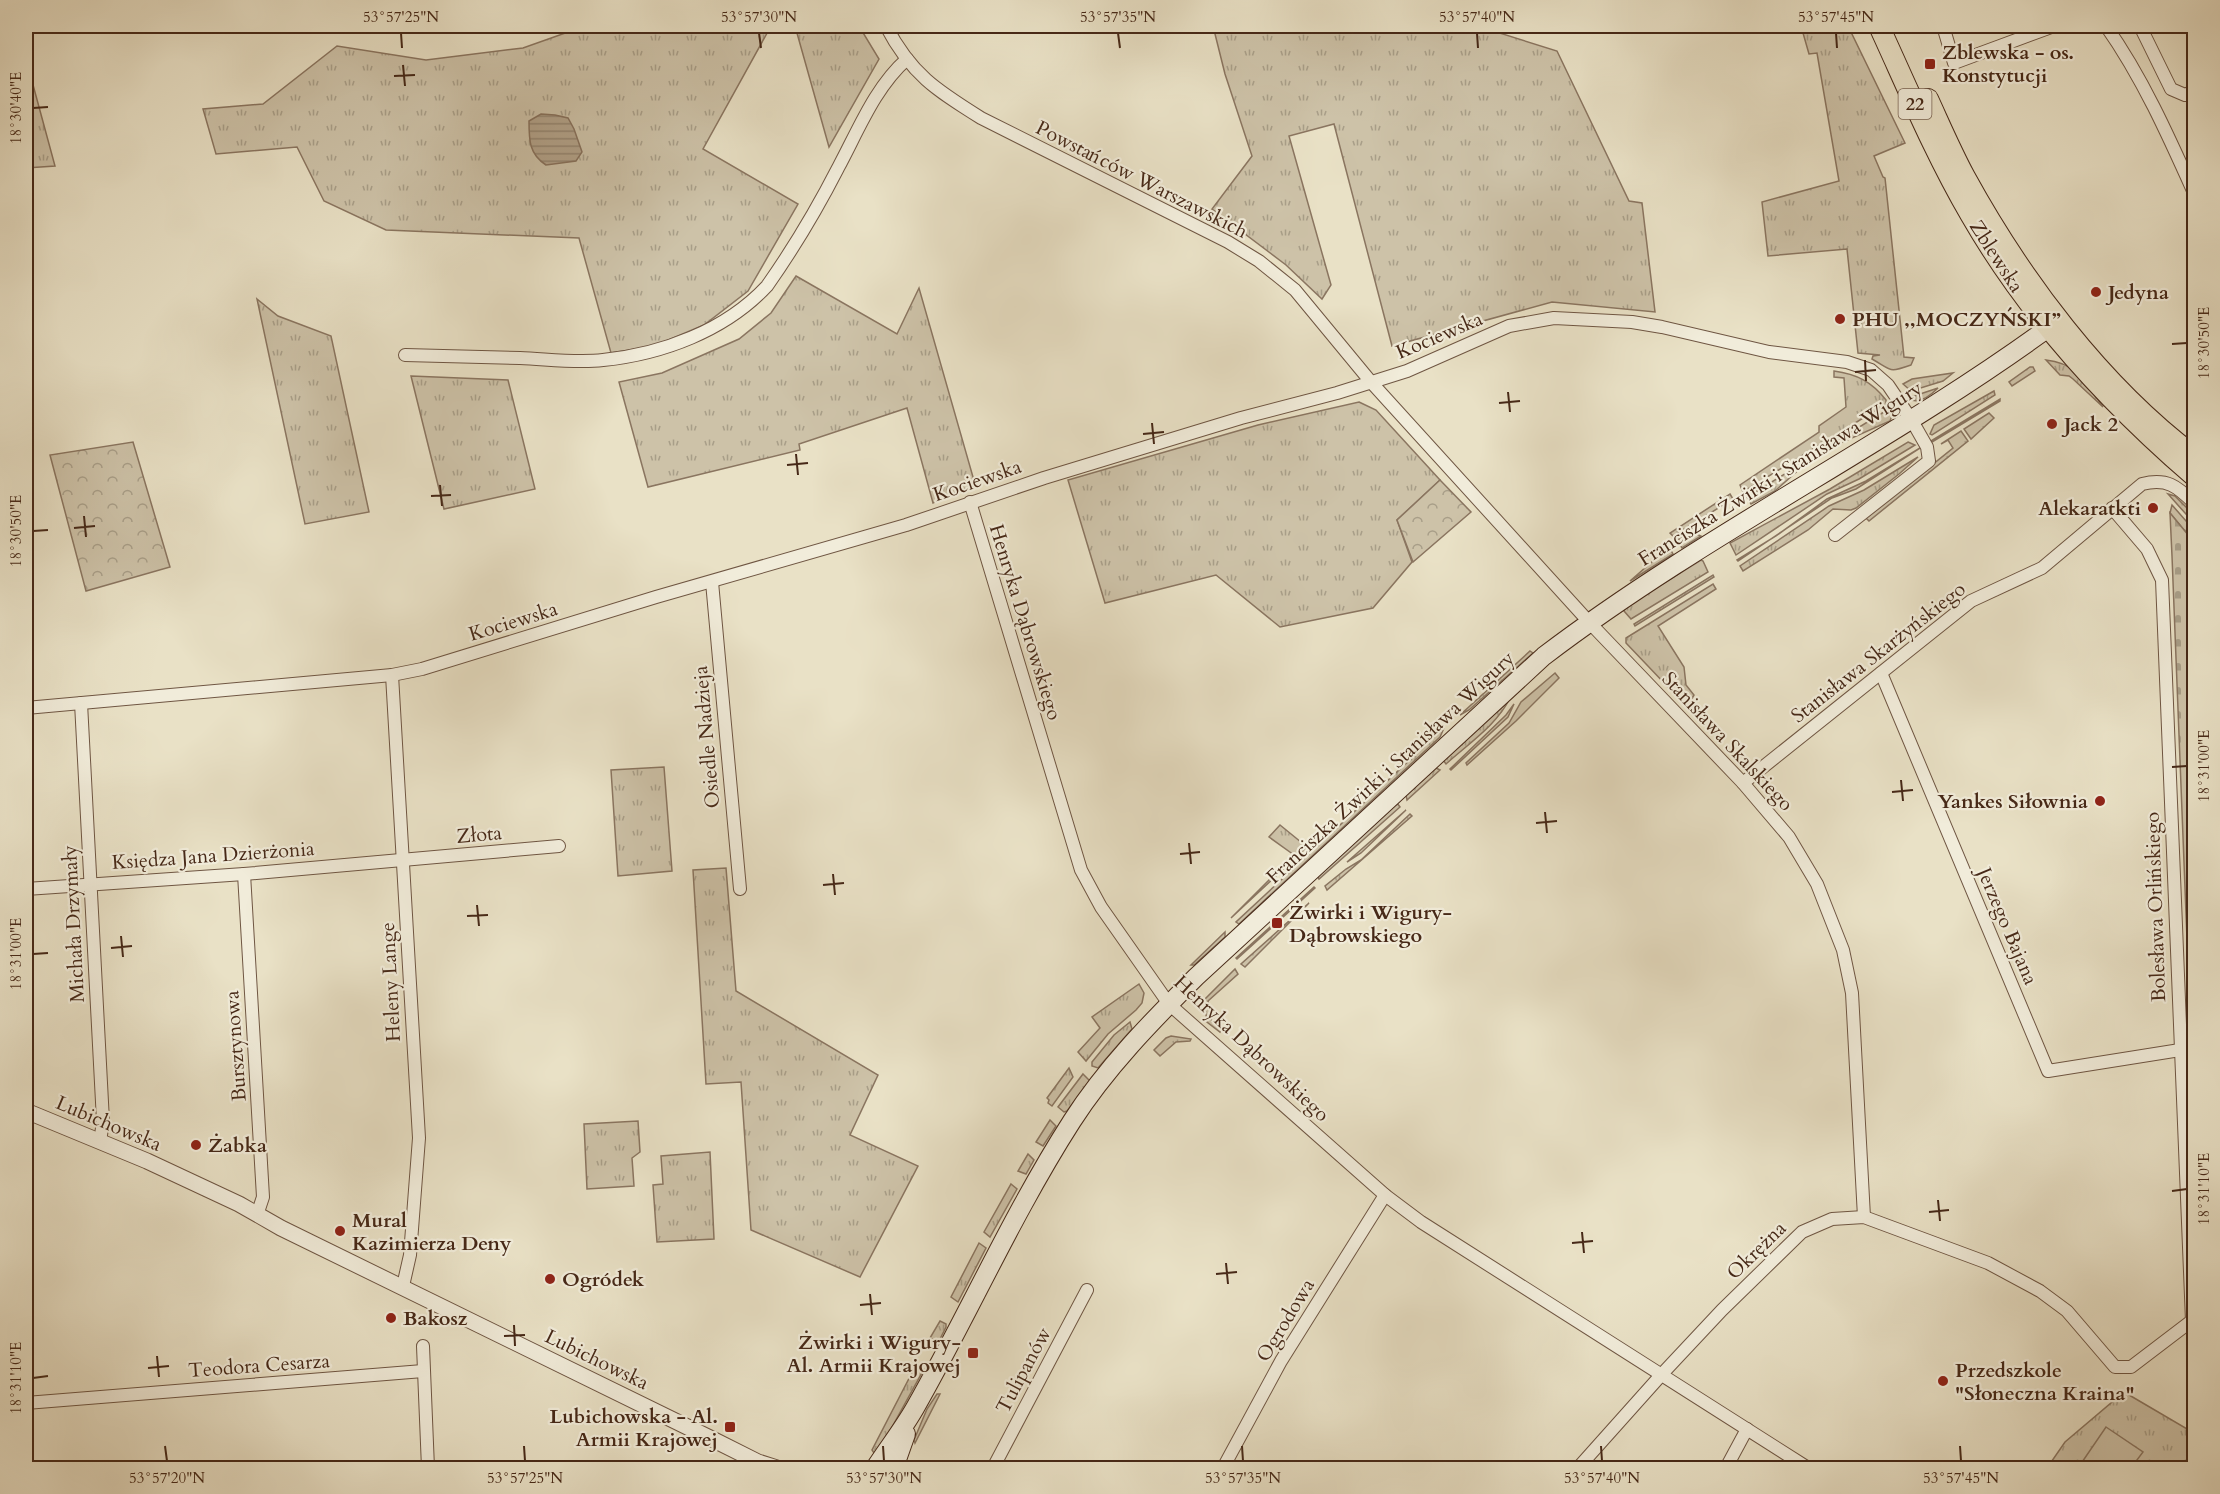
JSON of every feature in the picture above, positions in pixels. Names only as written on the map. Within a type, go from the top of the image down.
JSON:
[{"type":"main road","name":"Zblewska","points":[[1879,26],[1937,151],[1969,213],[2010,277],[2053,324],[2194,456]]},
{"type":"main road","name":"Zblewska","points":[[1894,26],[1964,175],[2053,324],[2116,406],[2194,476]]},
{"type":"main road","name":"Franciszka Żwirki i Stanisława Wigury","points":[[875,1468],[915,1409],[1031,1186],[1073,1119],[1113,1065],[1169,1004],[1356,828],[1544,656],[1644,584],[1911,419],[2053,324]]},
{"type":"main road","name":"Franciszka Żwirki i Stanisława Wigury","points":[[894,1468],[915,1409]]},
{"type":"street","name":"Powstańców Warszawskich","points":[[886,26],[907,59],[926,81],[981,118],[1228,242],[1259,261],[1295,290],[1371,382]]},
{"type":"street","points":[[1943,26],[1954,63],[2054,26]]},
{"type":"street","points":[[2106,26],[2137,76],[2194,193]]},
{"type":"street","points":[[2140,26],[2171,89],[2185,95],[2194,91]]},
{"type":"street","points":[[405,355],[601,360],[646,354],[689,339],[724,322],[753,302],[767,286],[837,171],[879,93],[907,59]]},
{"type":"street","name":"Kociewska","points":[[26,708],[392,675],[422,669],[906,525],[970,502],[1241,418],[1407,371],[1509,326],[1554,318],[1632,322],[1681,330],[1769,352],[1847,362],[1871,370],[1888,385],[1911,419],[1929,452],[1929,461],[1835,535]]},
{"type":"street","name":"Stanisława Skalskiego","points":[[1371,382],[1589,622],[1743,783],[1789,837],[1817,884],[1843,950],[1852,993],[1864,1217]]},
{"type":"street","name":"Stanisława Skarżyńskiego","points":[[1743,783],[1971,602],[2042,568],[2142,483],[2158,480],[2181,489],[2194,503]]},
{"type":"street","name":"Henryka Dąbrowskiego","points":[[970,502],[1081,870],[1101,907],[1169,1004],[1385,1195],[1421,1222],[1808,1468]]},
{"type":"street","name":"Bolesława Orlińskiego","points":[[2112,508],[2147,549],[2162,580],[2193,1320]]},
{"type":"street","name":"Osiedle Nadzieja","points":[[712,582],[740,889]]},
{"type":"street","name":"Jerzego Bajana","points":[[1881,673],[2048,1071],[2180,1050]]},
{"type":"street","name":"Heleny Lange","points":[[392,675],[418,1138],[410,1255],[403,1286]]},
{"type":"street","name":"Michała Drzymały","points":[[81,704],[103,1121],[100,1142]]},
{"type":"street","name":"Złota","points":[[402,860],[559,846]]},
{"type":"street","name":"Księdza Jana Dzierżonia","points":[[26,889],[402,860]]},
{"type":"street","name":"Bursztynowa","points":[[243,874],[264,1197],[257,1215]]},
{"type":"street","name":"Lubichowska","points":[[26,1111],[147,1161],[239,1204],[257,1215],[763,1465],[777,1468]]},
{"type":"street","name":"Ogrodowa","points":[[1223,1468],[1281,1361],[1385,1195]]},
{"type":"street","name":"Okrężna","points":[[1578,1468],[1722,1310],[1802,1232],[1832,1219],[1864,1217],[1988,1263],[2040,1291],[2067,1311],[2115,1367],[2131,1366],[2193,1320]]},
{"type":"street","name":"Tulipanów","points":[[993,1468],[1087,1290]]},
{"type":"street","points":[[423,1346],[428,1468]]},
{"type":"street","name":"Teodora Cesarza","points":[[26,1402],[423,1371]]},
{"type":"street","points":[[1726,1468],[1747,1429]]},
{"type":"green space","points":[[585,26],[771,26],[703,149],[798,204],[748,291],[704,325],[654,346],[611,353],[579,238],[386,230],[324,201],[297,147],[216,154],[203,109],[263,104],[337,46],[426,60],[523,48]]},
{"type":"green space","points":[[795,26],[859,26],[879,59],[829,147]]},
{"type":"green space","points":[[1213,26],[1491,26],[1493,31],[1557,51],[1629,201],[1642,203],[1655,312],[1552,302],[1392,346],[1334,124],[1289,136],[1331,285],[1322,299],[1286,265],[1212,209],[1252,156],[1225,74]]},
{"type":"green space","points":[[1801,26],[1848,26],[1905,143],[1874,156],[1885,178],[1904,357],[1914,358],[1911,365],[1898,369],[1891,370],[1872,359],[1873,356],[1880,355],[1858,353],[1847,249],[1768,256],[1762,202],[1839,181],[1817,53],[1809,54]]},
{"type":"green space","points":[[26,59],[55,166],[26,168]]},
{"type":"green space","points":[[796,276],[897,334],[919,288],[975,484],[933,503],[907,408],[799,444],[800,450],[648,487],[619,382],[662,373],[739,339],[771,313]]},
{"type":"green space","points":[[257,299],[278,316],[331,336],[369,512],[305,524]]},
{"type":"green space","points":[[2046,360],[2066,365],[2073,370],[2086,382],[2103,407],[2069,376],[2060,375]]},
{"type":"green space","points":[[2033,367],[2035,371],[2012,386],[2009,382]]},
{"type":"green space","points":[[1834,371],[1850,374],[1869,384],[1886,400],[1886,404],[1743,492],[1740,485],[1819,432],[1819,426],[1846,407],[1844,378],[1834,377]]},
{"type":"green space","points":[[1953,373],[1943,381],[1911,391],[1903,384],[1912,379]]},
{"type":"green space","points":[[411,376],[508,380],[535,489],[444,509]]},
{"type":"green space","points":[[1938,388],[1928,397],[1920,400],[1908,398]]},
{"type":"green space","points":[[1994,391],[1995,395],[1932,435],[1930,434],[1934,425]]},
{"type":"green space","points":[[2000,399],[2000,401],[1931,441]]},
{"type":"green space","points":[[1359,402],[1376,410],[1440,480],[1397,520],[1412,562],[1373,608],[1280,627],[1216,575],[1105,603],[1068,480],[1258,425]]},
{"type":"green space","points":[[1892,407],[1893,413],[1890,421],[1834,446],[1833,443]]},
{"type":"green space","points":[[1989,413],[1994,418],[1971,439],[1964,429]]},
{"type":"green space","points":[[1961,431],[1968,441],[1869,521],[1866,518],[1953,448],[1948,440],[1941,444]]},
{"type":"green space","points":[[133,442],[170,567],[86,591],[50,455]]},
{"type":"green space","points":[[1908,442],[1915,445],[1859,479],[1827,494],[1736,555],[1730,543],[1830,489]]},
{"type":"green space","points":[[1920,448],[1856,489],[1832,498],[1784,530],[1827,499],[1866,481]]},
{"type":"green space","points":[[1918,457],[1856,508],[1833,509],[1808,530],[1743,571],[1740,566],[1829,506],[1864,490]]},
{"type":"green space","points":[[1801,464],[1803,466],[1775,491],[1751,504],[1747,497]]},
{"type":"green space","points":[[1440,480],[1471,512],[1413,562],[1397,520]]},
{"type":"green space","points":[[1730,494],[1733,499],[1673,536],[1670,533]]},
{"type":"green space","points":[[2168,494],[2175,496],[2194,515],[2194,523]]},
{"type":"green space","points":[[2172,505],[2194,530],[2194,542],[2170,513]]},
{"type":"green space","points":[[2170,513],[2194,542],[2194,1118],[2172,556]]},
{"type":"green space","points":[[1692,532],[1701,536],[1682,548],[1677,540]]},
{"type":"green space","points":[[1767,541],[1738,561],[1737,560]]},
{"type":"green space","points":[[1669,547],[1673,554],[1630,581]]},
{"type":"green space","points":[[1701,560],[1708,572],[1631,619],[1624,611],[1625,607]]},
{"type":"green space","points":[[1713,575],[1714,577],[1635,626],[1634,624]]},
{"type":"green space","points":[[1713,584],[1716,589],[1658,626],[1684,667],[1686,685],[1694,695],[1687,707],[1626,643],[1626,638]]},
{"type":"green space","points":[[1530,651],[1533,653],[1469,710],[1460,715]]},
{"type":"green space","points":[[1555,673],[1559,678],[1467,765],[1466,763],[1509,723],[1521,702]]},
{"type":"green space","points":[[1510,698],[1498,717],[1446,764],[1443,760]]},
{"type":"green space","points":[[1514,704],[1508,717],[1451,770],[1506,715]]},
{"type":"green space","points":[[1444,728],[1440,737],[1239,924],[1236,922]]},
{"type":"green space","points":[[664,767],[672,871],[618,876],[611,770]]},
{"type":"green space","points":[[1436,768],[1440,770],[1407,800],[1406,795]]},
{"type":"green space","points":[[1397,803],[1400,807],[1319,879],[1317,876]]},
{"type":"green space","points":[[1406,810],[1361,853],[1347,862]]},
{"type":"green space","points":[[1410,814],[1412,816],[1327,890],[1325,886],[1361,860]]},
{"type":"green space","points":[[1280,825],[1307,847],[1231,918],[1294,855],[1269,837]]},
{"type":"green space","points":[[726,868],[736,991],[878,1075],[850,1135],[918,1166],[860,1277],[751,1230],[741,1082],[706,1084],[693,870]]},
{"type":"green space","points":[[1314,887],[1315,888],[1236,958]]},
{"type":"green space","points":[[1309,903],[1245,967],[1241,964]]},
{"type":"green space","points":[[1225,932],[1225,937],[1194,965],[1191,965]]},
{"type":"green space","points":[[1235,969],[1238,974],[1208,1001],[1212,1022],[1221,1030],[1220,1032],[1207,1022],[1204,1000]]},
{"type":"green space","points":[[1139,984],[1144,993],[1142,1003],[1108,1034],[1086,1061],[1078,1052],[1100,1028],[1092,1017]]},
{"type":"green space","points":[[1130,1022],[1132,1029],[1098,1068],[1092,1066],[1092,1062],[1114,1035]]},
{"type":"green space","points":[[1171,1036],[1191,1039],[1176,1042],[1160,1056],[1154,1050]]},
{"type":"green space","points":[[1069,1068],[1073,1077],[1052,1106],[1048,1103],[1047,1098]]},
{"type":"green space","points":[[1083,1074],[1090,1081],[1064,1112],[1058,1107]]},
{"type":"green space","points":[[1050,1120],[1056,1126],[1043,1146],[1036,1142]]},
{"type":"green space","points":[[638,1121],[640,1152],[632,1158],[634,1186],[587,1189],[584,1124]]},
{"type":"green space","points":[[710,1152],[714,1239],[657,1242],[653,1185],[663,1184],[661,1156]]},
{"type":"green space","points":[[1028,1154],[1034,1160],[1026,1174],[1018,1171]]},
{"type":"green space","points":[[1011,1184],[1017,1189],[990,1237],[984,1232]]},
{"type":"green space","points":[[979,1243],[986,1248],[958,1302],[951,1297]]},
{"type":"green space","points":[[940,1321],[946,1324],[946,1327],[938,1343],[930,1338]]},
{"type":"green space","points":[[916,1365],[924,1369],[876,1456],[872,1450]]},
{"type":"green space","points":[[2124,1392],[2187,1429],[2194,1417],[2194,1468],[2047,1468],[2065,1442]]},
{"type":"green space","points":[[937,1394],[940,1394],[915,1443],[914,1440],[927,1409]]},
{"type":"green space","points":[[2106,1427],[2143,1452],[2131,1468],[2078,1468]]},
{"type":"shaded area","points":[[541,114],[568,118],[582,152],[576,161],[546,165],[536,156],[530,140],[529,121]]},
{"type":"place","name":"Zblewska - os. Konstytucji","points":[[1930,64]]},
{"type":"place","name":"Jedyna","points":[[2096,292]]},
{"type":"place","name":"PHU ,,MOCZYŃSKI”","points":[[1840,319]]},
{"type":"place","name":"Jack 2","points":[[2052,424]]},
{"type":"place","name":"Alekaratkti","points":[[2153,508]]},
{"type":"place","name":"Yankes Siłownia","points":[[2100,801]]},
{"type":"place","name":"Żwirki i Wigury- Dąbrowskiego","points":[[1277,923]]},
{"type":"place","name":"Żabka","points":[[196,1145]]},
{"type":"place","name":"Mural Kazimierza Deny","points":[[340,1231]]},
{"type":"place","name":"Ogródek","points":[[550,1279]]},
{"type":"place","name":"Bakosz","points":[[391,1318]]},
{"type":"place","name":"Żwirki i Wigury- Al. Armii Krajowej","points":[[973,1353]]},
{"type":"place","name":"Przedszkole \"Słoneczna Kraina\"","points":[[1943,1381]]},
{"type":"place","name":"Lubichowska - Al. Armii Krajowej","points":[[730,1427]]}]
